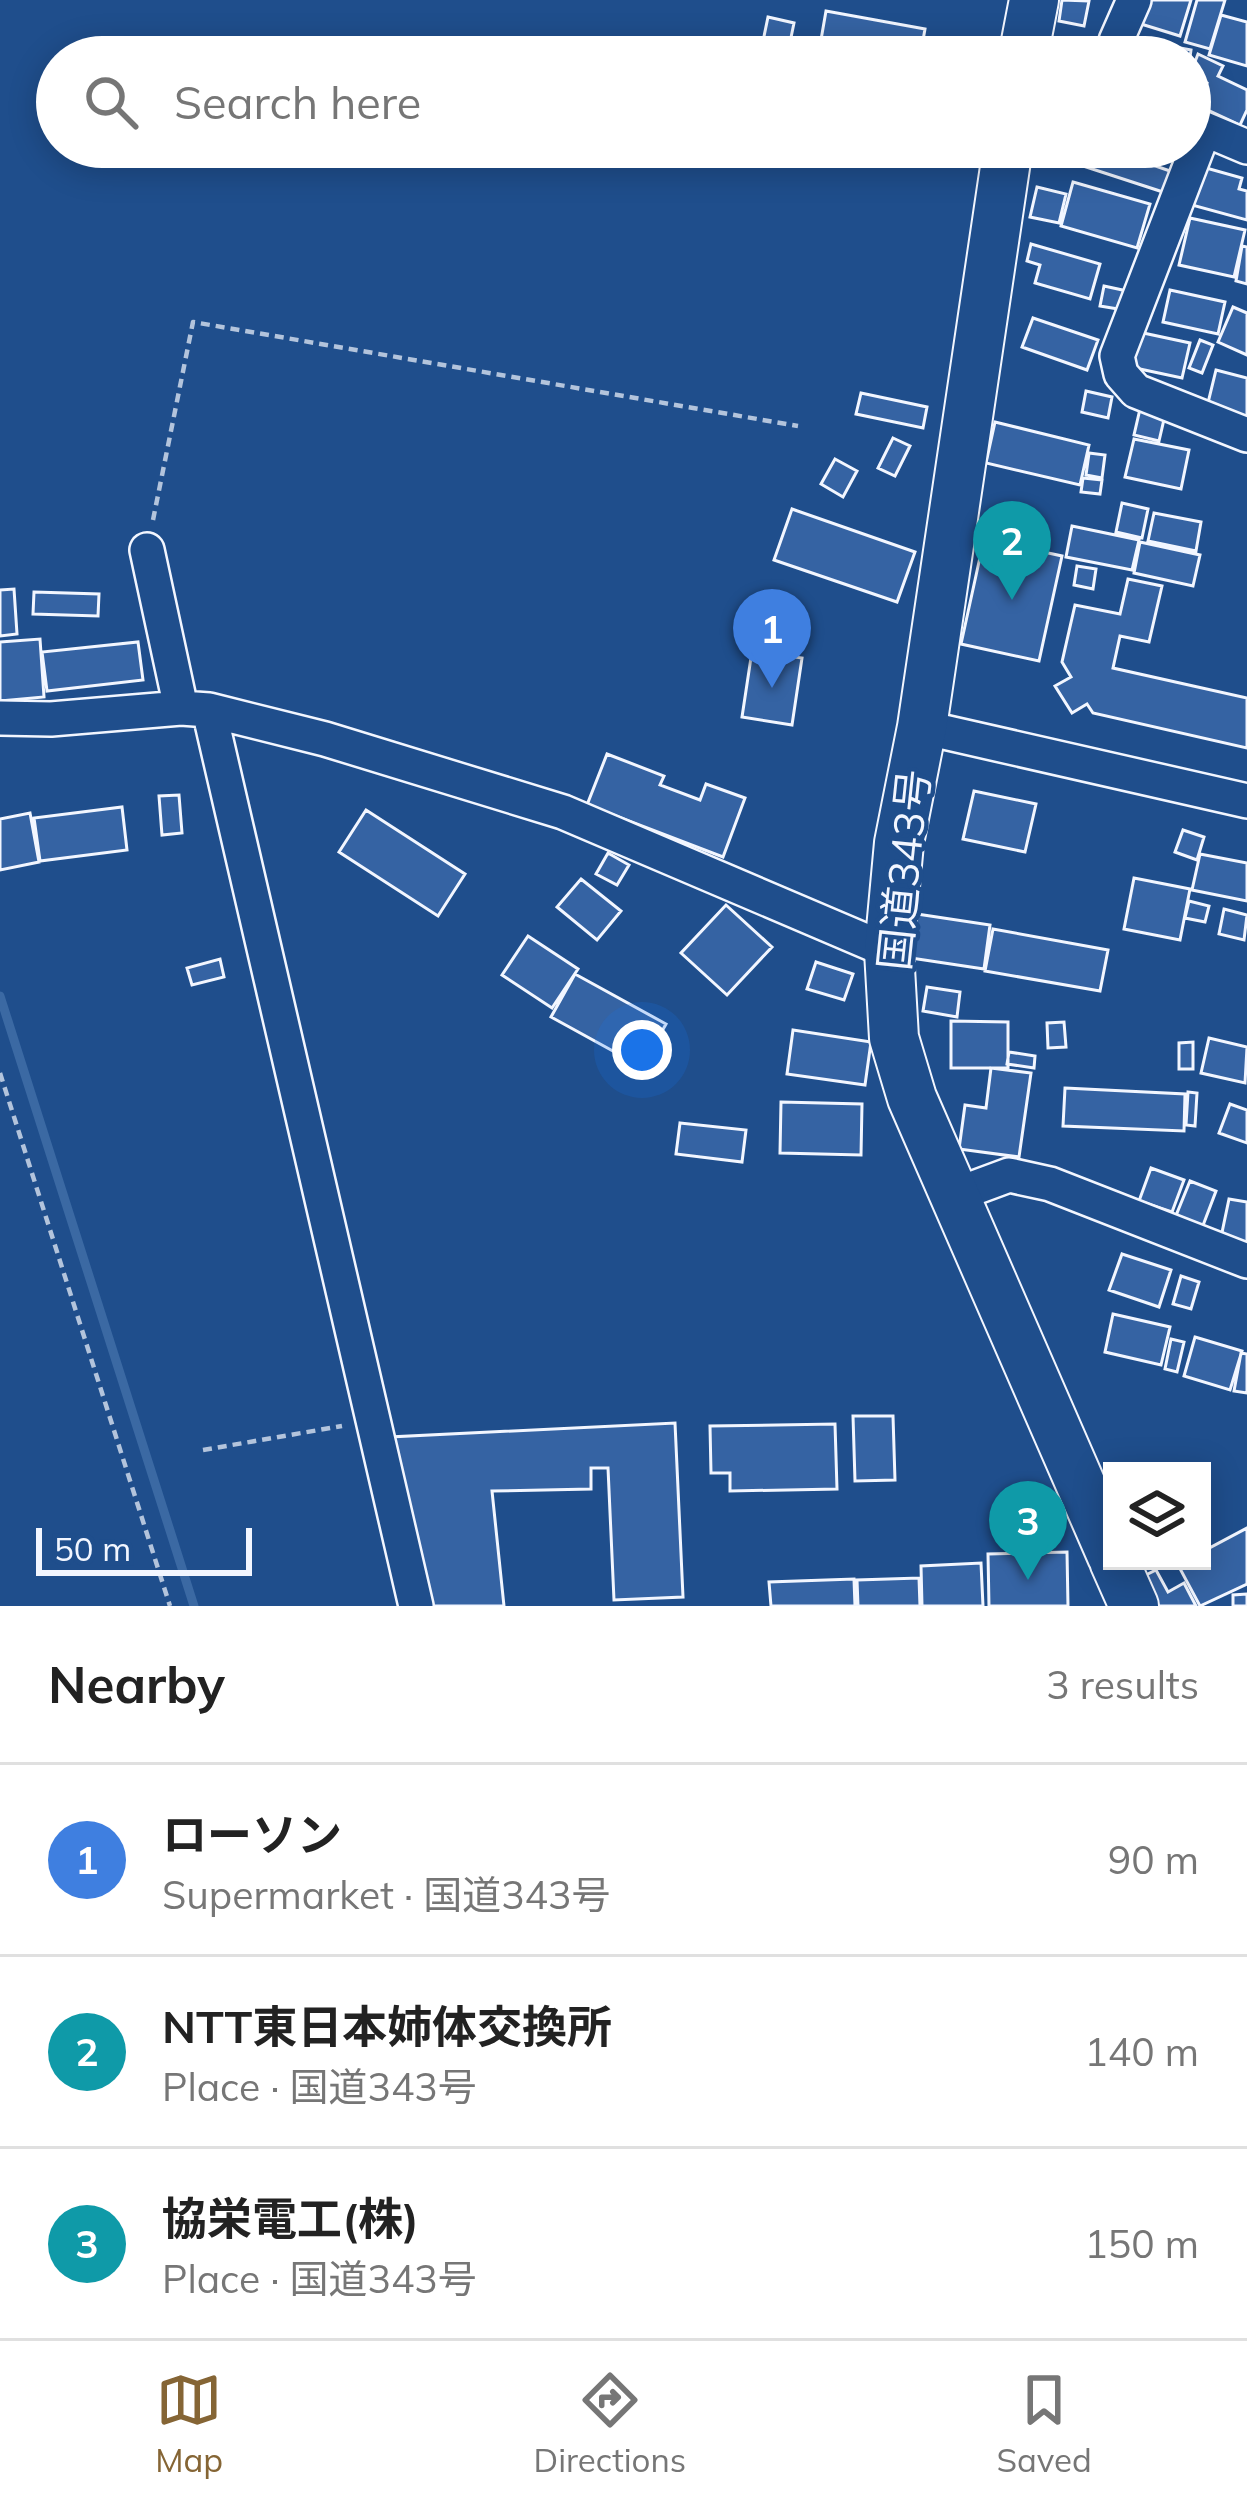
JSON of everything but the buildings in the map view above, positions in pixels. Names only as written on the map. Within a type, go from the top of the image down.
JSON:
[{"type":"highway","points":[[1027,36],[1034,0]]},
{"type":"highway","name":"国道343号","points":[[1005,168],[922,727],[899,843],[890,951],[894,1038],[912,1098],[1103,1536]]},
{"type":"highway","name":"国道343号","points":[[1118,1570],[1134,1606]]},
{"type":"street","points":[[1118,36],[1134,0]]},
{"type":"street","points":[[1211,132],[1247,147]]},
{"type":"street","points":[[1182,168],[1117,356],[1121,374],[1136,391],[1247,435]]},
{"type":"street","points":[[146,550],[195,709],[416,1606]]},
{"type":"street","points":[[0,718],[195,709],[434,770],[563,812],[890,951]]},
{"type":"street","points":[[922,727],[1247,801]]},
{"type":"street","points":[[955,1195],[1009,1175],[1050,1184],[1247,1262]]},
{"type":"path","points":[[146,550],[194,322],[798,426]]},
{"type":"path","points":[[0,1073],[170,1606]]},
{"type":"path","points":[[203,1450],[372,1422]]},
{"type":"waterway","points":[[0,996],[194,1606]]},
{"type":"place","name":"NTT東日本姉体交換所","points":[[1012,600]]},
{"type":"place","name":"ローソン","points":[[772,688]]},
{"type":"place","name":"協栄電工(株)","points":[[1028,1580]]}]
